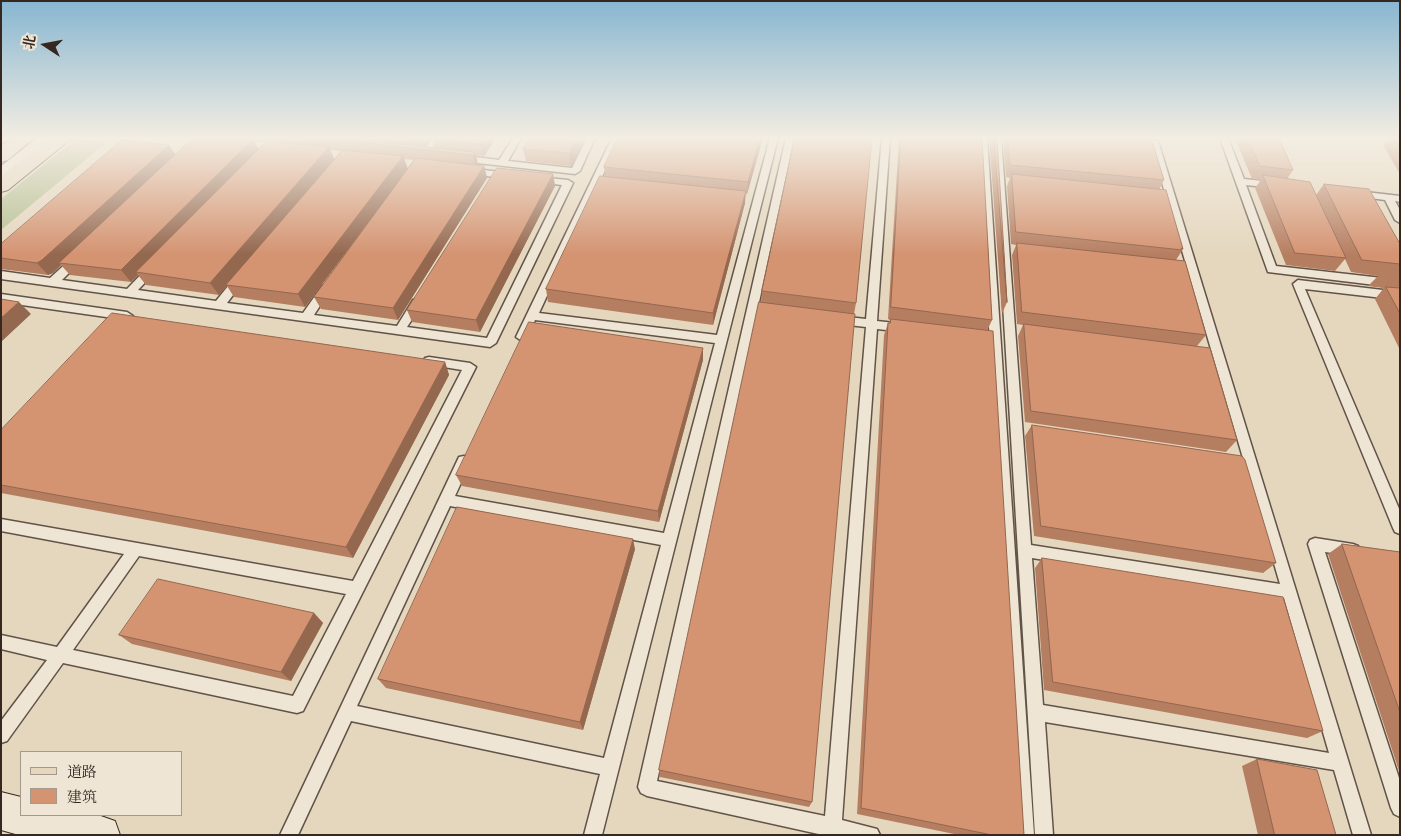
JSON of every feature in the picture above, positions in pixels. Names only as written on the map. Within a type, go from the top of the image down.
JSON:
[{"type":"main road","points":[[1,186],[12,177]]},
{"type":"main road","points":[[1,811],[20,816]]},
{"type":"main road","points":[[22,816],[101,835]]},
{"type":"lane","points":[[1,275],[490,343],[568,183],[486,177]]},
{"type":"lane","points":[[516,351],[602,177]]},
{"type":"lane","points":[[593,835],[721,340],[753,200],[761,177]]},
{"type":"lane","points":[[782,177],[757,309],[647,787],[832,831],[871,835]]},
{"type":"lane","points":[[832,831],[883,177]]},
{"type":"lane","points":[[984,177],[990,338],[1025,835]]},
{"type":"lane","points":[[1004,177],[1022,428],[1025,550],[1044,835]]},
{"type":"lane","points":[[1162,177],[1167,199],[1246,462],[1289,592],[1362,835]]},
{"type":"lane","points":[[1238,177],[1272,269],[1344,273],[1400,284]]},
{"type":"lane","points":[[1240,182],[1286,187]]},
{"type":"lane","points":[[1342,192],[1400,199]]},
{"type":"lane","points":[[1388,198],[1400,220]]},
{"type":"lane","points":[[53,282],[88,248]]},
{"type":"lane","points":[[129,293],[163,258]]},
{"type":"lane","points":[[219,305],[250,268]]},
{"type":"lane","points":[[306,317],[335,277]]},
{"type":"lane","points":[[1400,296],[1298,284],[1400,528]]},
{"type":"lane","points":[[400,330],[426,290]]},
{"type":"lane","points":[[1,298],[140,318]]},
{"type":"lane","points":[[97,328],[111,314]]},
{"type":"lane","points":[[532,316],[721,340]]},
{"type":"lane","points":[[826,318],[919,330]]},
{"type":"lane","points":[[1,642],[297,704],[470,367],[412,358]]},
{"type":"lane","points":[[289,835],[470,448]]},
{"type":"lane","points":[[446,500],[669,540]]},
{"type":"lane","points":[[1,525],[357,588]]},
{"type":"lane","points":[[1371,552],[1315,544],[1400,808]]},
{"type":"lane","points":[[1,736],[136,549]]},
{"type":"lane","points":[[1025,550],[1289,592]]},
{"type":"lane","points":[[346,712],[610,768]]},
{"type":"lane","points":[[1036,712],[1340,763]]},
{"type":"green space","points":[[28,177],[65,177],[1,230],[1,199]]},
{"type":"building","points":[[79,177],[134,177],[37,263],[1,258],[1,244]]},
{"type":"building","points":[[151,177],[215,177],[121,270],[59,263]]},
{"type":"building","points":[[231,177],[303,177],[210,283],[136,272]]},
{"type":"building","points":[[320,177],[387,177],[298,294],[226,285]]},
{"type":"building","points":[[402,177],[477,177],[393,308],[314,297]]},
{"type":"building","points":[[491,177],[551,177],[476,320],[407,310]]},
{"type":"building","points":[[600,177],[746,191],[713,313],[546,289]]},
{"type":"building","points":[[700,177],[749,177],[748,182]]},
{"type":"building","points":[[787,177],[868,177],[856,303],[762,291]]},
{"type":"building","points":[[899,177],[984,177],[992,320],[891,307]]},
{"type":"building","points":[[997,177],[999,177],[1007,302]]},
{"type":"building","points":[[1012,177],[1041,177],[1166,190],[1183,249],[1181,248],[1182,250],[1016,232]]},
{"type":"building","points":[[1133,177],[1163,177],[1164,180]]},
{"type":"building","points":[[1264,177],[1310,182],[1346,258],[1295,253]]},
{"type":"building","points":[[1324,184],[1369,189],[1400,244],[1400,264],[1362,260]]},
{"type":"building","points":[[1017,243],[1185,261],[1206,335],[1022,312]]},
{"type":"building","points":[[1386,287],[1400,288],[1400,313]]},
{"type":"building","points":[[1,299],[19,302],[1,318]]},
{"type":"building","points":[[759,302],[855,314],[812,802],[659,770]]},
{"type":"building","points":[[112,313],[445,362],[346,547],[1,485],[1,430]]},
{"type":"building","points":[[891,319],[993,331],[1024,835],[992,835],[861,808],[888,323],[890,323]]},
{"type":"building","points":[[529,322],[703,348],[658,511],[456,475]]},
{"type":"building","points":[[1024,324],[1210,348],[1237,440],[1031,411]]},
{"type":"building","points":[[1032,425],[1242,456],[1245,460],[1276,563],[1041,526]]},
{"type":"building","points":[[457,507],[633,539],[580,722],[378,679]]},
{"type":"building","points":[[1342,544],[1400,552],[1400,712]]},
{"type":"building","points":[[1042,558],[1283,597],[1323,731],[1053,682]]},
{"type":"building","points":[[158,579],[314,613],[281,672],[119,635]]},
{"type":"building","points":[[1257,759],[1317,770],[1336,835],[1275,835]]}]
